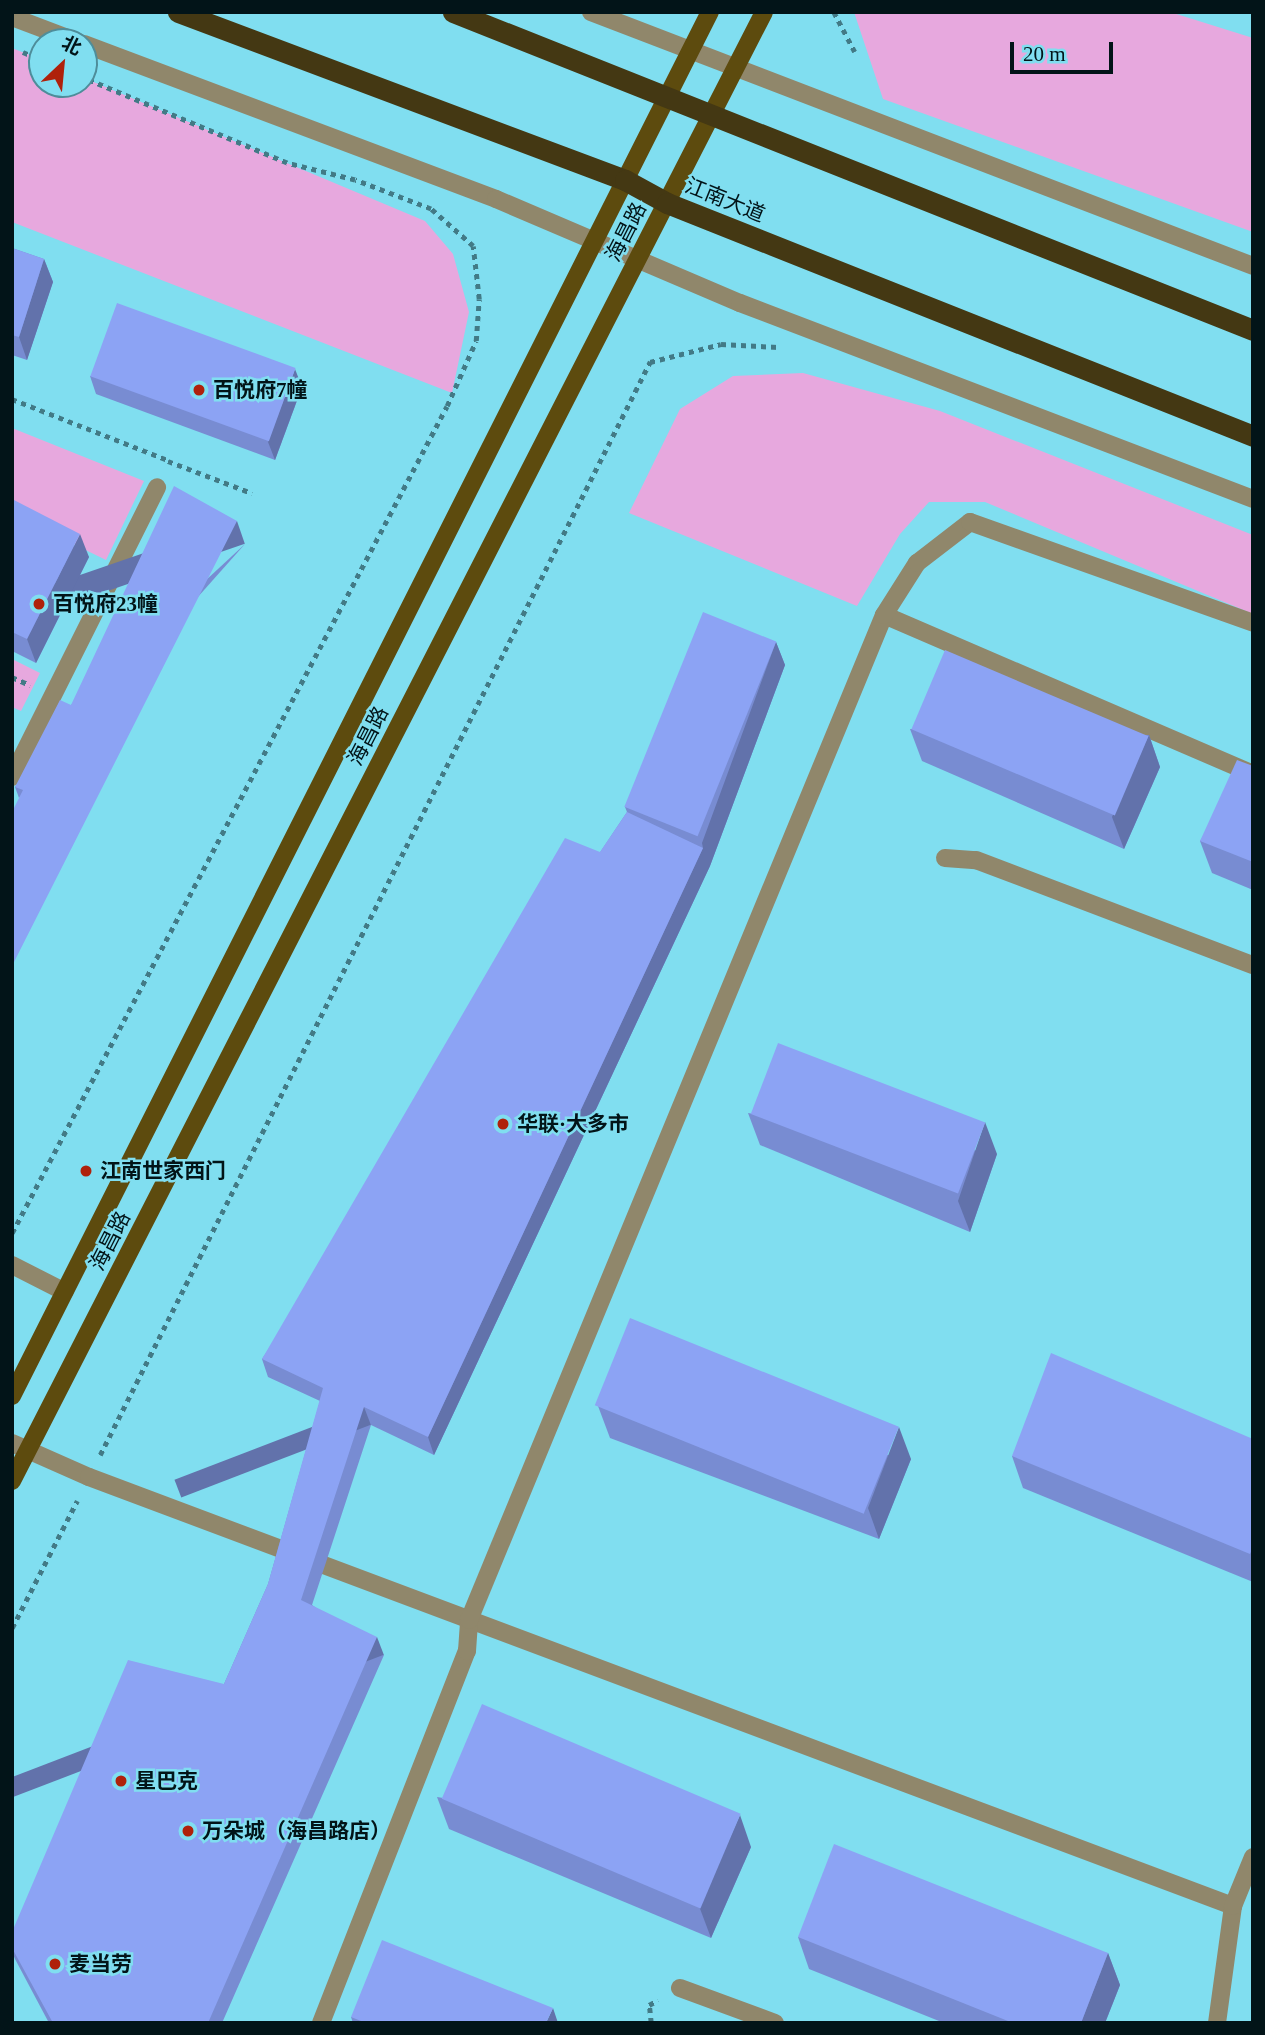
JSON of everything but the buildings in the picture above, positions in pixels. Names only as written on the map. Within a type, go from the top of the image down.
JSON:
[{"type":"highway","name":"江南大道","points":[[178,12],[625,180],[667,203],[1253,436]]},
{"type":"highway","points":[[453,12],[1253,330]]},
{"type":"main road","name":"海昌路","points":[[12,1396],[710,12]]},
{"type":"main road","name":"海昌路","points":[[12,1481],[20,1446],[764,12]]},
{"type":"street","points":[[591,12],[1253,266]]},
{"type":"street","points":[[12,17],[41,28]]},
{"type":"street","points":[[98,49],[595,240],[637,261],[1253,499]]},
{"type":"street","points":[[12,777],[157,487]]},
{"type":"street","points":[[321,2023],[467,1650],[469,1620],[884,615],[917,563],[970,522],[1253,623]]},
{"type":"street","points":[[884,615],[1253,774]]},
{"type":"street","points":[[945,858],[976,860],[1253,965]]},
{"type":"street","points":[[12,1265],[65,1292]]},
{"type":"street","points":[[20,1446],[89,1477],[1233,1906]]},
{"type":"street","points":[[1217,2023],[1233,1906],[1253,1857]]},
{"type":"street","points":[[680,1988],[775,2023]]},
{"type":"path","points":[[834,12],[855,52]]},
{"type":"path","points":[[12,1233],[447,406],[476,341],[479,299],[473,246],[431,209],[355,180],[288,163],[98,84]]},
{"type":"path","points":[[12,1628],[650,362],[721,344]]},
{"type":"path","points":[[12,399],[252,492]]},
{"type":"path","points":[[157,487],[168,460]]},
{"type":"shaded area","points":[[854,12],[1170,12],[1253,38],[1253,232],[883,99]]},
{"type":"shaded area","points":[[12,48],[28,54],[28,98],[98,98],[98,84],[425,221],[453,254],[469,312],[452,393],[12,222]]},
{"type":"shaded area","points":[[803,373],[940,411],[1253,535],[1253,614],[985,502],[929,502],[900,534],[857,606],[629,513],[680,409],[733,376]]},
{"type":"shaded area","points":[[12,428],[144,481],[106,560],[12,514]]},
{"type":"shaded area","points":[[12,659],[40,673],[21,711],[12,707]]},
{"type":"place","name":"百悦府7幢","points":[[199,390]]},
{"type":"place","name":"百悦府23幢","points":[[39,604]]},
{"type":"place","name":"华联·大多市","points":[[503,1124]]},
{"type":"place","name":"江南世家西门","points":[[86,1171]]},
{"type":"place","name":"星巴克","points":[[121,1781]]},
{"type":"place","name":"万朵城（海昌路店）","points":[[188,1831]]},
{"type":"place","name":"麦当劳","points":[[55,1964]]}]
